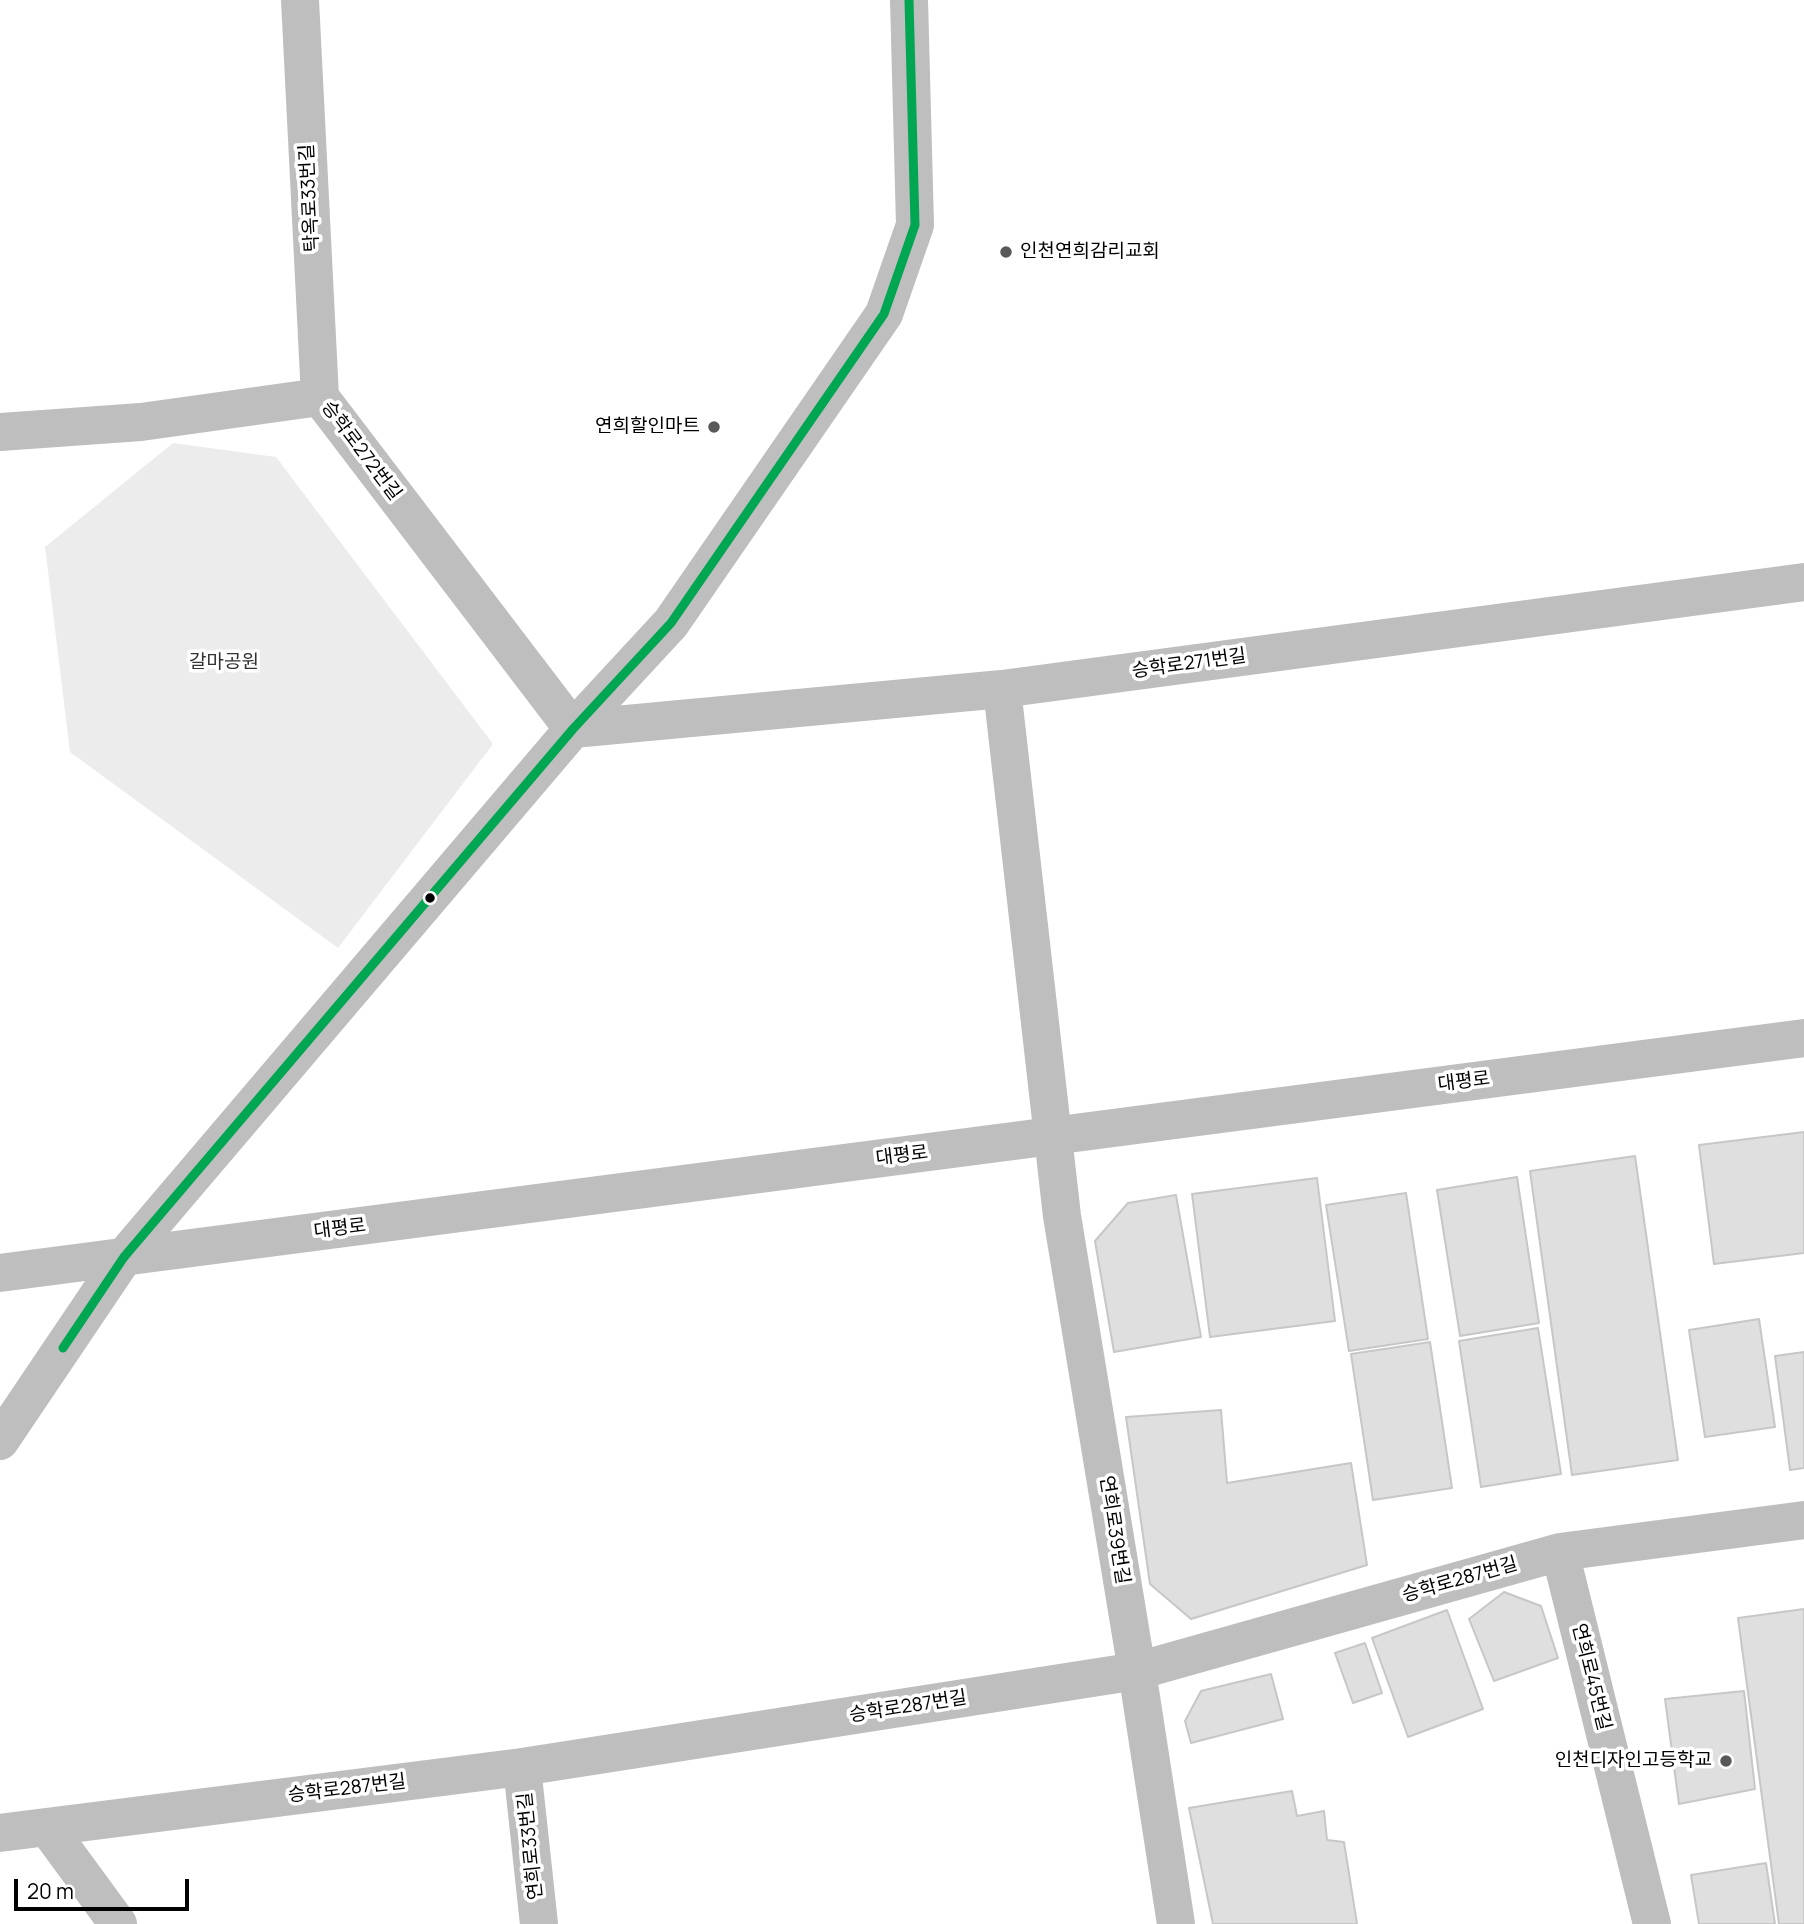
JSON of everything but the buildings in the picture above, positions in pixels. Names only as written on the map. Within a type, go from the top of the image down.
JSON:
[{"type":"street","name":"탁옥로33번길","points":[[300,0],[320,397]]},
{"type":"street","points":[[0,1441],[124,1257],[573,729],[671,623],[884,314],[915,225],[909,0]]},
{"type":"street","name":"승학로272번길","points":[[0,432],[141,422],[320,397],[573,729]]},
{"type":"street","name":"승학로271번길","points":[[573,729],[1002,689],[1804,582]]},
{"type":"street","name":"연희로39번길","points":[[1002,689],[1062,1216],[1138,1671],[1176,1924]]},
{"type":"street","name":"대평로","points":[[0,1273],[1804,1038]]},
{"type":"street","name":"승학로287번길","points":[[0,1833],[522,1767],[1138,1671],[1559,1552],[1804,1520]]},
{"type":"street","name":"연희로45번길","points":[[1559,1552],[1652,1924]]},
{"type":"street","name":"연희로33번길","points":[[522,1767],[539,1924]]},
{"type":"street","points":[[47,1827],[118,1924]]},
{"type":"green space","name":"갈마공원","points":[[173,443],[276,457],[493,744],[338,948],[70,752],[45,547]]},
{"type":"transit line","points":[[63,1348],[124,1257],[573,729],[671,623],[884,314],[915,225],[909,0]]},
{"type":"place","name":"인천연희감리교회","points":[[1006,252]]},
{"type":"place","name":"연희할인마트","points":[[714,427]]},
{"type":"place","name":"인천디자인고등학교","points":[[1726,1761]]}]
